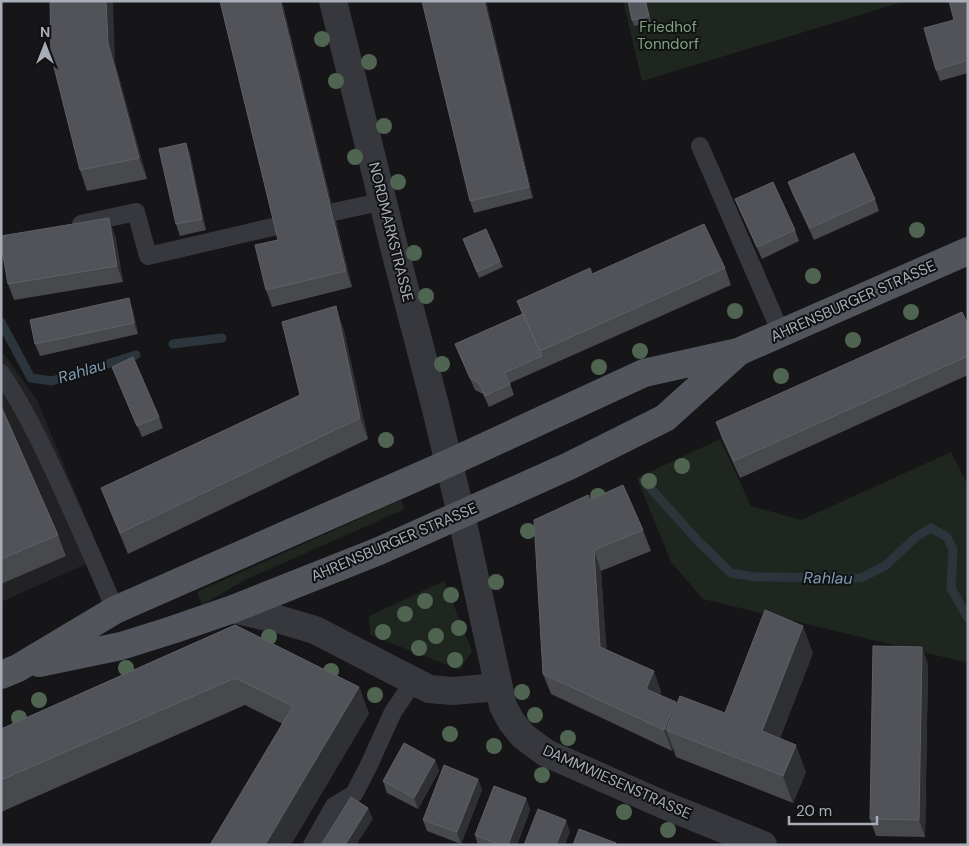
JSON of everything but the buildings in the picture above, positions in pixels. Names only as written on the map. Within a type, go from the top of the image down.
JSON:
[{"type":"main road","name":"AHRENSBURGER STRASSE","points":[[10,671],[115,610],[449,463],[644,373],[738,352],[968,251]]},
{"type":"main road","name":"AHRENSBURGER STRASSE","points":[[10,671],[121,646],[233,609],[379,551],[568,466],[664,418],[738,352]]},
{"type":"street","name":"NORDMARKSTRASSE","points":[[333,1],[461,514]]},
{"type":"street","name":"DAMMWIESENSTRASSE","points":[[461,514],[503,706],[511,721],[524,736],[546,752],[664,805],[763,845]]},
{"type":"street","points":[[233,609],[315,630],[429,689],[442,692],[499,687]]},
{"type":"lane","points":[[700,146],[781,333]]},
{"type":"lane","points":[[334,212],[384,201]]},
{"type":"lane","points":[[62,229],[136,212],[148,256],[276,226]]},
{"type":"lane","points":[[1,372],[15,393],[36,432],[97,564],[115,610]]},
{"type":"lane","points":[[312,845],[334,806],[354,794],[393,712],[414,681]]},
{"type":"shaded area","points":[[1,350],[37,400],[102,557],[1,602]]},
{"type":"green space","name":"Friedhof Tonndorf","points":[[623,1],[906,1],[642,81]]},
{"type":"green space","points":[[720,439],[751,506],[801,520],[951,452],[968,485],[968,663],[703,599],[671,562],[637,478]]},
{"type":"green space","points":[[401,500],[405,509],[243,581],[202,605],[197,592]]},
{"type":"green space","points":[[444,581],[472,651],[460,670],[370,635],[369,616]]},
{"type":"waterway","name":"Rahlau","points":[[1,322],[31,378],[52,381],[136,355]]},
{"type":"waterway","name":"Rahlau","points":[[173,344],[222,338]]},
{"type":"waterway","name":"Rahlau","points":[[644,481],[698,541],[731,573],[756,577],[861,578],[885,566],[916,537],[931,528],[947,537],[953,549],[951,588],[968,618]]}]
